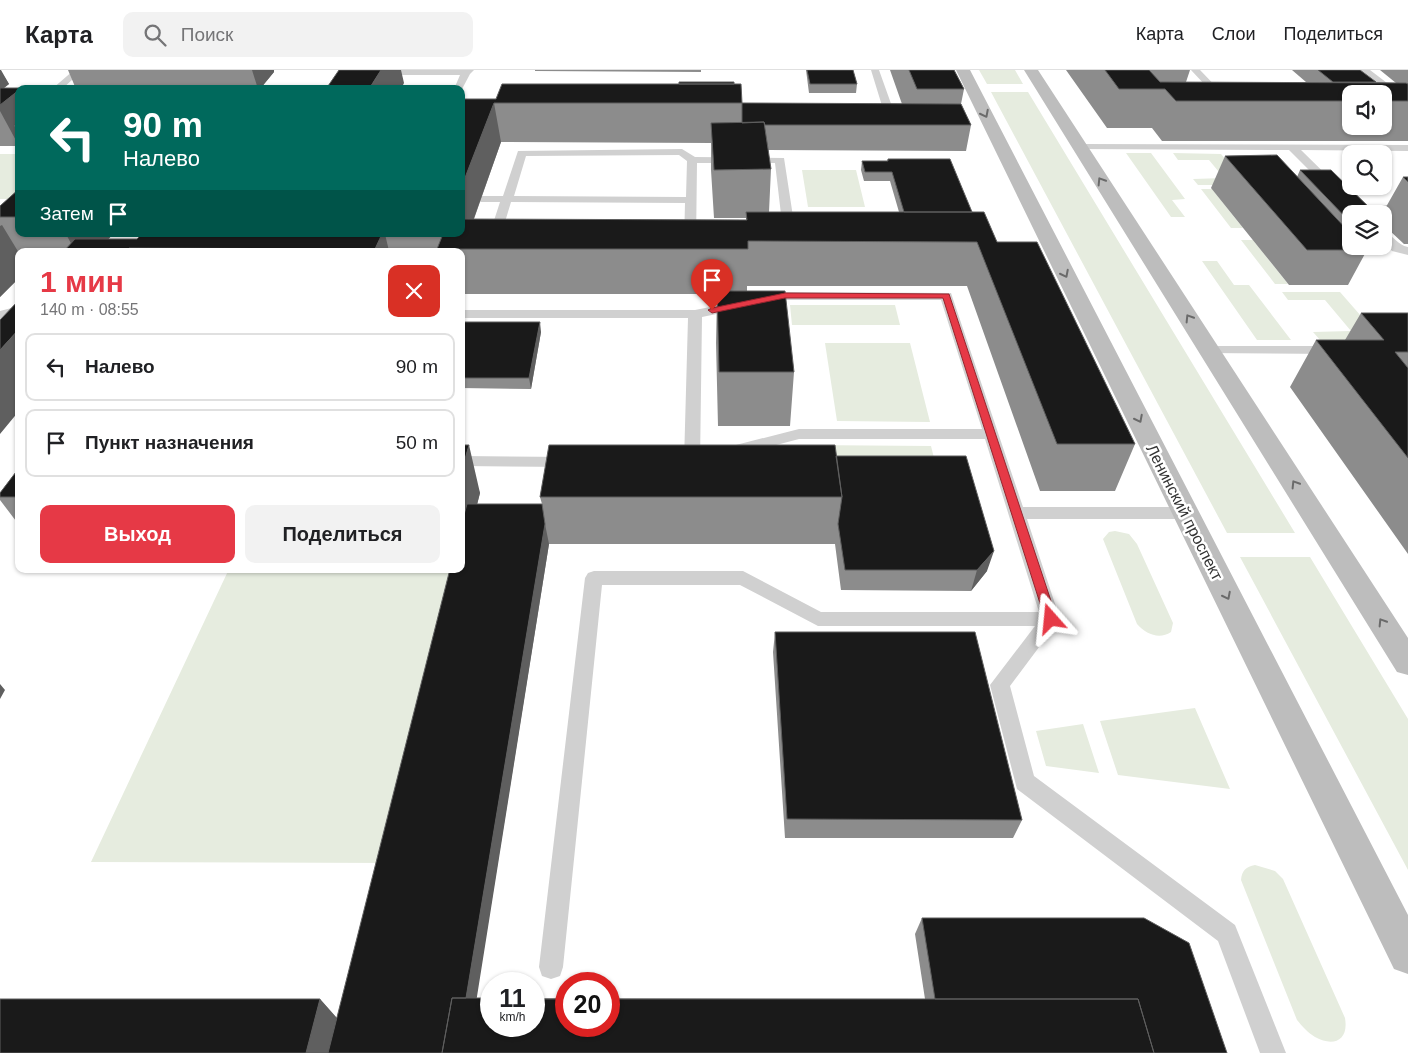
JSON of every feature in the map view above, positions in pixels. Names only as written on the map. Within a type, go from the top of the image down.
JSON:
[{"type":"main road","name":"Ленинский проспект","points":[[963,70],[1041,242],[1186,513],[1408,955]]},
{"type":"main road","points":[[1031,70],[1408,663]]},
{"type":"lane","points":[[61,85],[79,70]]},
{"type":"lane","points":[[859,112],[889,112],[875,70]]},
{"type":"lane","points":[[1195,70],[1231,108]]},
{"type":"lane","points":[[1364,70],[1408,104]]},
{"type":"lane","points":[[371,72],[468,71],[461,85]]},
{"type":"lane","points":[[1080,147],[1408,148]]},
{"type":"lane","points":[[1292,147],[1351,205]]},
{"type":"lane","points":[[501,250],[491,250],[522,153],[682,152],[692,160],[780,160],[787,223]]},
{"type":"lane","points":[[680,250],[690,250],[695,242],[691,200],[692,160]]},
{"type":"lane","points":[[481,199],[691,200]]},
{"type":"lane","points":[[1392,209],[1408,208]]},
{"type":"lane","points":[[1392,244],[1396,248],[1408,251]]},
{"type":"lane","points":[[465,314],[694,314],[785,296],[946,296],[1051,619]]},
{"type":"lane","points":[[0,310],[15,310]]},
{"type":"lane","points":[[0,315],[15,311]]},
{"type":"lane","points":[[692,462],[694,314]]},
{"type":"lane","points":[[1209,350],[1344,350]]},
{"type":"lane","points":[[673,462],[692,462],[799,434],[991,434]]},
{"type":"lane","points":[[465,461],[586,462]]},
{"type":"lane","points":[[1017,513],[1186,513]]},
{"type":"lane","points":[[551,967],[594,578],[744,578],[818,618],[1051,619]]},
{"type":"lane","points":[[1051,619],[1000,685],[1025,782],[1227,933],[1273,1053]]},
{"type":"shaded area","points":[[979,70],[1015,70],[1023,84],[987,84]]},
{"type":"shaded area","points":[[991,92],[1028,92],[1295,533],[1227,533]]},
{"type":"shaded area","points":[[1126,153],[1151,153],[1185,199],[1172,200],[1185,217],[1171,217]]},
{"type":"shaded area","points":[[1173,153],[1221,154],[1248,185],[1198,185],[1193,179],[1224,178],[1209,160],[1178,160]]},
{"type":"shaded area","points":[[0,154],[15,154],[15,199],[0,199]]},
{"type":"shaded area","points":[[802,170],[856,170],[865,207],[808,207]]},
{"type":"shaded area","points":[[1201,189],[1212,189],[1243,228],[1231,228]]},
{"type":"shaded area","points":[[1241,240],[1253,240],[1288,284],[1275,284]]},
{"type":"shaded area","points":[[1202,261],[1217,261],[1234,285],[1249,285],[1291,340],[1257,340]]},
{"type":"shaded area","points":[[1282,292],[1340,292],[1382,340],[1320,340],[1313,332],[1351,331],[1325,300],[1288,300]]},
{"type":"shaded area","points":[[790,305],[895,305],[900,325],[792,325]]},
{"type":"shaded area","points":[[825,343],[910,343],[930,422],[837,421]]},
{"type":"shaded area","points":[[806,445],[931,446],[938,474],[809,474]]},
{"type":"shaded area","points":[[1115,531],[1129,534],[1137,544],[1173,623],[1171,632],[1157,636],[1144,631],[1137,624],[1103,539],[1109,532]]},
{"type":"shaded area","points":[[1240,557],[1310,557],[1408,719],[1408,870]]},
{"type":"shaded area","points":[[227,573],[461,573],[391,863],[91,862]]},
{"type":"shaded area","points":[[1195,708],[1230,789],[1118,775],[1100,721]]},
{"type":"shaded area","points":[[1083,724],[1099,773],[1046,766],[1036,731]]},
{"type":"shaded area","points":[[1255,865],[1275,871],[1283,879],[1345,1018],[1345,1032],[1338,1040],[1328,1041],[1315,1037],[1297,1020],[1241,880],[1245,870]]},
{"type":"building","points":[[339,70],[381,70],[372,85],[329,85]]},
{"type":"building","points":[[807,70],[853,70],[857,84],[810,84]]},
{"type":"building","points":[[909,70],[954,70],[964,89],[917,89]]},
{"type":"building","points":[[1105,70],[1149,70],[1160,82],[1406,83],[1408,84],[1408,101],[1392,101],[1392,85],[1342,85],[1342,101],[1176,101],[1165,89],[1119,89]]},
{"type":"building","points":[[1318,70],[1360,70],[1376,82],[1333,82]]},
{"type":"building","points":[[679,82],[734,82],[734,84],[679,84]]},
{"type":"building","points":[[502,84],[741,84],[742,103],[494,103],[465,178],[465,99],[496,99]]},
{"type":"building","points":[[0,88],[15,88],[15,93],[0,105]]},
{"type":"building","points":[[742,103],[961,104],[971,125],[765,125],[764,122],[742,123]]},
{"type":"building","points":[[764,122],[771,169],[714,170],[711,123]]},
{"type":"building","points":[[1277,155],[1342,224],[1342,250],[1307,250],[1225,156]]},
{"type":"building","points":[[888,159],[950,159],[972,212],[904,212],[892,172],[865,172],[862,161],[888,161]]},
{"type":"building","points":[[1300,170],[1331,170],[1342,181],[1342,195],[1357,195],[1367,205],[1342,205],[1342,214]]},
{"type":"building","points":[[15,193],[15,217],[0,217],[0,206]]},
{"type":"building","points":[[746,212],[984,212],[997,242],[1037,242],[1135,444],[1057,444],[977,242],[748,241],[748,249],[437,248],[442,237],[465,237],[465,219],[747,220]]},
{"type":"building","points":[[139,237],[381,237],[375,248],[67,248],[75,239],[137,239]]},
{"type":"building","points":[[717,291],[785,291],[794,372],[719,372]]},
{"type":"building","points":[[15,304],[15,333],[0,350],[0,320]]},
{"type":"building","points":[[1361,313],[1408,313],[1408,352],[1395,352],[1408,368],[1408,458],[1316,340],[1384,340]]},
{"type":"building","points":[[465,322],[540,322],[529,378],[465,378]]},
{"type":"building","points":[[465,445],[469,445],[465,459]]},
{"type":"building","points":[[549,445],[835,445],[842,497],[540,497]]},
{"type":"building","points":[[836,456],[966,456],[994,551],[977,570],[845,570],[838,524],[842,497]]},
{"type":"building","points":[[15,473],[15,497],[0,497],[0,493]]},
{"type":"building","points":[[467,504],[542,504],[545,524],[466,998],[452,998],[442,1053],[328,1053],[449,573],[465,573],[465,511]]},
{"type":"building","points":[[775,632],[975,632],[1022,820],[787,819]]},
{"type":"building","points":[[922,918],[1144,918],[1189,943],[1227,1053],[1154,1053],[1138,999],[935,999]]},
{"type":"building","points":[[452,998],[480,998],[480,1037],[545,1037],[545,999],[555,999],[555,1037],[620,1037],[620,999],[1138,999],[1154,1053],[442,1053]]},
{"type":"building","points":[[0,999],[320,999],[306,1053],[0,1053]]},
{"type":"route","points":[[712,310],[785,296],[946,296],[1051,619]]}]
